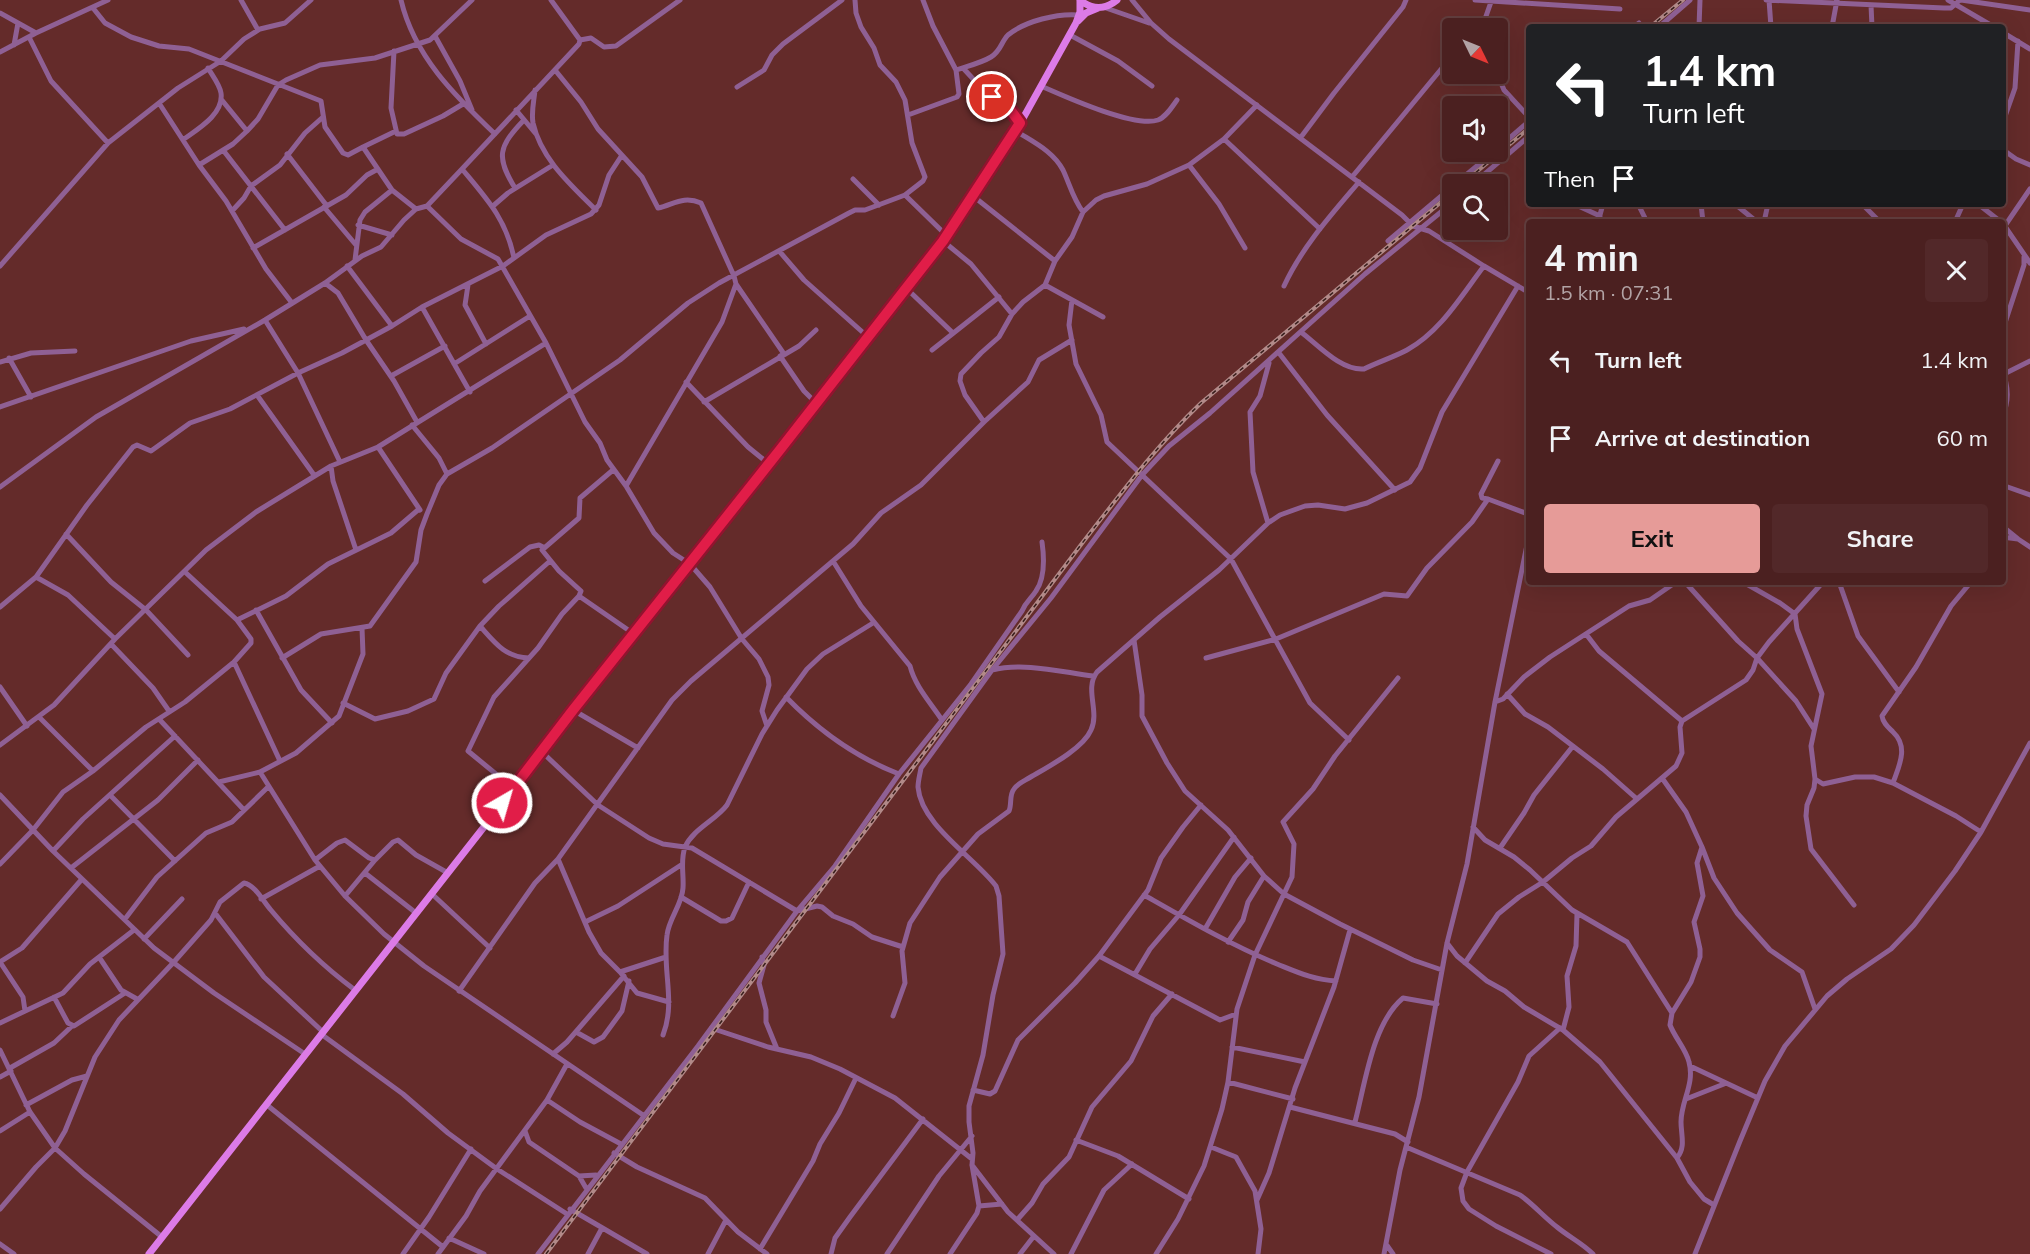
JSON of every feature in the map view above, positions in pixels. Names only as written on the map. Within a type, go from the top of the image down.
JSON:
[{"type":"main road","points":[[1080,0],[1085,4],[1101,8]]},
{"type":"main road","points":[[149,1254],[944,238],[1020,123],[1078,19],[1080,0]]},
{"type":"main road","points":[[1078,19],[1116,0]]},
{"type":"street","points":[[0,52],[108,0]]},
{"type":"street","points":[[241,0],[258,30]]},
{"type":"street","points":[[0,266],[108,143],[159,103],[221,61],[244,39],[258,30],[285,23],[310,0]]},
{"type":"street","points":[[401,0],[403,10],[428,63],[464,104],[495,134]]},
{"type":"street","points":[[199,165],[233,144],[247,132],[258,119],[278,86],[320,65],[359,61],[435,36],[472,0]]},
{"type":"street","points":[[550,0],[580,40]]},
{"type":"street","points":[[580,40],[591,38],[604,47],[615,46],[680,0]]},
{"type":"street","points":[[738,87],[764,70],[772,55],[783,44],[842,0]]},
{"type":"street","points":[[282,657],[321,634],[362,628],[372,624],[413,567],[427,514],[439,485],[447,474],[492,448],[620,360],[688,303],[855,210],[865,210],[905,195],[925,177],[916,156],[900,88],[880,65],[874,48],[861,27],[856,13],[855,0]]},
{"type":"street","points":[[923,0],[933,26],[959,69],[987,94],[1009,108],[1020,123]]},
{"type":"street","points":[[1132,0],[1151,23],[1413,226],[1429,231],[1526,291]]},
{"type":"street","points":[[1301,138],[1403,7],[1406,0]]},
{"type":"street","points":[[1475,0],[1620,9]]},
{"type":"street","points":[[1662,24],[1690,0]]},
{"type":"street","points":[[1699,24],[1700,0]]},
{"type":"street","points":[[1771,24],[1768,0],[1947,8],[1959,2]]},
{"type":"street","points":[[1915,7],[1917,0]]},
{"type":"street","points":[[1948,0],[2030,10]]},
{"type":"street","points":[[1485,18],[1491,2]]},
{"type":"street","points":[[1832,24],[1836,2]]},
{"type":"street","points":[[1959,2],[1990,24]]},
{"type":"street","points":[[1871,5],[1872,24]]},
{"type":"street","points":[[93,8],[105,23],[131,37],[159,46],[189,49],[278,86],[321,101],[327,133],[345,155],[396,131]]},
{"type":"street","points":[[1101,8],[1151,23]]},
{"type":"street","points":[[0,13],[36,33]]},
{"type":"street","points":[[959,69],[990,58],[999,52],[1005,38],[1020,28],[1055,17],[1078,19]]},
{"type":"street","points":[[14,45],[18,23]]},
{"type":"street","points":[[2006,34],[2030,49]]},
{"type":"street","points":[[1070,35],[1118,61],[1152,86]]},
{"type":"street","points":[[435,36],[460,81],[474,114]]},
{"type":"street","points":[[29,37],[51,81],[108,143]]},
{"type":"street","points":[[0,487],[96,417],[265,320],[325,283],[355,260],[381,247],[400,223],[416,209],[427,206],[579,44],[580,40]]},
{"type":"street","points":[[2006,113],[2015,88],[2018,41]]},
{"type":"street","points":[[394,51],[391,108],[396,131],[400,135],[464,104]]},
{"type":"street","points":[[184,139],[211,120],[221,99],[220,89],[208,68]]},
{"type":"street","points":[[908,115],[957,97],[959,69]]},
{"type":"street","points":[[1352,177],[1442,69]]},
{"type":"street","points":[[555,70],[581,102],[598,129],[642,177],[658,208],[677,201],[701,203],[736,285],[804,391],[816,403]]},
{"type":"street","points":[[1502,84],[1504,90],[1526,114]]},
{"type":"street","points":[[1041,86],[1086,105],[1147,121],[1158,120],[1177,100]]},
{"type":"street","points":[[535,90],[533,121],[537,135],[560,175],[596,210]]},
{"type":"street","points":[[221,99],[247,132]]},
{"type":"street","points":[[159,103],[232,211],[266,269],[292,303]]},
{"type":"street","points":[[984,422],[965,395],[960,377],[999,337],[1012,314],[1023,302],[1045,285],[1055,261],[1072,237],[1083,212],[1104,196],[1147,184],[1189,165],[1224,139],[1257,105]]},
{"type":"street","points":[[516,110],[537,135]]},
{"type":"street","points":[[232,211],[251,186],[280,165],[305,133],[323,117]]},
{"type":"street","points":[[515,188],[505,172],[501,155],[511,135],[524,120]]},
{"type":"street","points":[[1508,139],[1526,124]]},
{"type":"street","points":[[1016,130],[1048,152],[1056,161],[1063,170],[1075,201],[1083,212]]},
{"type":"street","points":[[1224,139],[1320,229]]},
{"type":"street","points":[[1485,174],[1526,139]]},
{"type":"street","points":[[363,147],[392,190],[416,209]]},
{"type":"street","points":[[223,150],[285,230]]},
{"type":"street","points":[[2006,153],[2030,165]]},
{"type":"street","points":[[287,154],[356,245]]},
{"type":"street","points":[[0,607],[36,577],[133,447],[137,445],[151,451],[190,423],[230,409],[366,340],[422,307],[503,266],[546,235],[591,214],[596,210],[609,175],[622,155]]},
{"type":"street","points":[[1467,174],[1481,162]]},
{"type":"street","points":[[493,206],[515,188],[553,165]]},
{"type":"street","points":[[1189,165],[1219,204],[1245,248]]},
{"type":"street","points":[[254,248],[346,195],[367,175],[378,169]]},
{"type":"street","points":[[462,169],[493,206],[508,234],[514,258]]},
{"type":"street","points":[[853,179],[879,205]]},
{"type":"street","points":[[1284,286],[1295,263],[1359,182]]},
{"type":"street","points":[[2006,221],[2030,189]]},
{"type":"street","points":[[355,260],[358,225],[364,212],[392,190]]},
{"type":"street","points":[[905,195],[944,238],[975,267],[1012,314]]},
{"type":"street","points":[[1388,241],[1442,195]]},
{"type":"street","points":[[973,196],[1055,261]]},
{"type":"street","points":[[427,206],[461,239],[494,256],[503,266],[546,343],[585,422],[654,533],[673,553],[690,564],[716,595],[742,639],[759,658],[768,677],[769,685],[762,711],[767,726]]},
{"type":"street","points":[[1579,207],[1599,219]]},
{"type":"street","points":[[1739,207],[1753,219]]},
{"type":"street","points":[[1865,207],[1877,219]]},
{"type":"street","points":[[1982,207],[1996,219]]},
{"type":"street","points":[[950,1254],[979,1206],[972,1162],[969,1106],[983,1055],[1003,945],[999,896],[996,886],[936,825],[922,799],[918,786],[921,768],[992,670],[1051,598],[1142,475],[1169,446],[1279,353],[1365,274],[1442,212]]},
{"type":"street","points":[[358,225],[392,235]]},
{"type":"street","points":[[2006,230],[2030,263]]},
{"type":"street","points":[[780,252],[804,280],[868,337]]},
{"type":"street","points":[[2006,320],[2024,265],[2024,257]]},
{"type":"street","points":[[347,266],[392,326]]},
{"type":"street","points":[[1301,332],[1337,360],[1358,369],[1364,369],[1407,350],[1427,336],[1442,321],[1484,267]]},
{"type":"street","points":[[325,283],[337,291],[391,376],[414,424],[436,454],[447,474]]},
{"type":"street","points":[[468,285],[465,305],[486,344]]},
{"type":"street","points":[[626,486],[722,322],[736,285]]},
{"type":"street","points":[[1045,285],[1102,317]]},
{"type":"street","points":[[893,1016],[905,983],[903,947],[910,923],[940,877],[978,834],[1009,811],[1015,787],[1087,737],[1095,712],[1091,684],[1102,666],[1231,559],[1268,523],[1280,515],[1305,506],[1345,508],[1367,503],[1410,482],[1416,476],[1442,412],[1518,286]]},
{"type":"street","points":[[906,288],[953,333]]},
{"type":"street","points":[[932,350],[999,297]]},
{"type":"street","points":[[1072,300],[1069,321],[1077,369],[1101,415],[1107,442],[1231,559],[1247,592],[1313,707],[1348,740]]},
{"type":"street","points":[[422,307],[470,392]]},
{"type":"street","points":[[454,364],[530,316]]},
{"type":"street","points":[[265,320],[298,373],[340,462]]},
{"type":"street","points":[[0,407],[191,341],[252,327]]},
{"type":"street","points":[[704,402],[799,346],[816,330]]},
{"type":"street","points":[[459,991],[535,883],[558,859],[672,700],[691,681],[859,539],[881,513],[921,485],[1028,382],[1039,360],[1072,340]]},
{"type":"street","points":[[0,745],[54,705],[113,642],[206,550],[255,512],[331,466],[378,447],[546,343]]},
{"type":"street","points":[[391,376],[445,346]]},
{"type":"street","points":[[0,362],[31,353],[75,351]]},
{"type":"street","points":[[1279,353],[1327,415],[1395,490]]},
{"type":"street","points":[[9,358],[31,397]]},
{"type":"street","points":[[1268,523],[1263,500],[1252,472],[1250,412],[1260,396],[1269,361]]},
{"type":"street","points":[[2006,372],[2030,361]]},
{"type":"street","points":[[686,382],[748,447],[769,464]]},
{"type":"street","points":[[2006,386],[2009,400],[2006,408]]},
{"type":"street","points":[[257,395],[314,475]]},
{"type":"street","points":[[378,447],[419,510],[427,514]]},
{"type":"street","points":[[1498,461],[1481,494],[1482,498],[1526,513]]},
{"type":"street","points":[[331,466],[333,481],[356,550]]},
{"type":"street","points":[[543,547],[579,518],[580,498],[613,470]]},
{"type":"street","points":[[2006,486],[2030,495]]},
{"type":"street","points":[[1206,658],[1276,639],[1384,594],[1407,596],[1427,568],[1472,522],[1488,499]]},
{"type":"street","points":[[237,620],[286,596],[328,564],[391,533],[419,510]]},
{"type":"street","points":[[2006,529],[2030,547]]},
{"type":"street","points":[[66,534],[111,582],[146,610],[188,655]]},
{"type":"street","points":[[2006,538],[2018,539]]},
{"type":"street","points":[[538,1254],[586,1188],[711,1028],[797,911],[835,866],[899,774],[971,684],[1022,611],[1027,600],[1037,589],[1044,555],[1042,542]]},
{"type":"street","points":[[485,581],[530,547],[538,544],[543,547]]},
{"type":"street","points":[[513,788],[468,751],[494,697],[529,658],[581,591],[550,561],[543,552],[543,547]]},
{"type":"street","points":[[1384,1254],[1419,1097],[1447,943],[1467,864],[1495,702],[1526,550]]},
{"type":"street","points":[[343,703],[375,719],[408,711],[431,701],[446,673],[480,626],[550,561]]},
{"type":"street","points":[[833,561],[873,623],[910,666],[912,676],[919,688],[942,720]]},
{"type":"street","points":[[0,864],[33,830],[58,797],[129,740],[185,702],[234,662],[252,641],[237,620],[185,572]]},
{"type":"street","points":[[36,577],[68,595],[113,642],[153,688],[169,711]]},
{"type":"street","points":[[1495,702],[1550,657],[1629,606],[1650,600],[1672,585]]},
{"type":"street","points":[[1688,585],[1796,701],[1814,730]]},
{"type":"street","points":[[1748,585],[1795,614],[1797,628],[1822,690],[1811,746],[1814,788],[1807,805],[1806,816],[1811,849],[1854,905]]},
{"type":"street","points":[[1465,963],[1498,914],[1595,843],[1616,817],[1680,760],[1682,722],[1746,680],[1754,670],[1757,658],[1820,585]]},
{"type":"street","points":[[1840,585],[1858,636],[1899,692]]},
{"type":"street","points":[[1893,783],[1903,748],[1901,742],[1883,721],[1882,716],[1916,667],[1951,606],[1968,585]]},
{"type":"street","points":[[579,596],[633,634]]},
{"type":"street","points":[[256,610],[304,695],[332,723]]},
{"type":"street","points":[[663,1035],[669,1020],[666,957],[669,921],[681,897],[683,887],[681,865],[686,846],[695,834],[721,813],[727,805],[767,726],[807,669],[823,654],[873,623]]},
{"type":"street","points":[[480,626],[512,656],[529,658]]},
{"type":"street","points":[[219,782],[260,772],[296,753],[332,723],[341,713],[363,654],[362,628]]},
{"type":"street","points":[[1586,634],[1599,651],[1682,722]]},
{"type":"street","points":[[1134,640],[1142,695],[1142,716],[1180,784],[1234,837],[1264,876],[1284,894],[1350,930],[1413,960],[1442,970]]},
{"type":"street","points":[[234,662],[280,761]]},
{"type":"street","points":[[992,670],[1007,666],[1094,676]]},
{"type":"street","points":[[1156,1254],[1189,1199],[1204,1166],[1228,1082],[1236,1014],[1255,955],[1294,870],[1295,849],[1283,822],[1313,789],[1335,756],[1398,678]]},
{"type":"street","points":[[0,687],[27,726]]},
{"type":"street","points":[[1507,694],[1525,714],[1548,727],[1637,799]]},
{"type":"street","points":[[786,697],[809,721],[837,742],[878,766],[899,774]]},
{"type":"street","points":[[573,710],[610,729],[638,748]]},
{"type":"street","points":[[39,717],[93,771]]},
{"type":"street","points":[[159,719],[244,810]]},
{"type":"street","points":[[53,851],[83,819],[175,736]]},
{"type":"street","points":[[1695,1254],[1758,1098],[1785,1046],[1815,1009],[1847,979],[1899,942],[1955,871],[1981,832],[2030,743]]},
{"type":"street","points":[[1500,848],[1534,795],[1573,746]]},
{"type":"street","points":[[542,752],[598,805],[655,842],[692,848],[797,911],[822,907],[833,916],[853,924],[872,937],[903,947]]},
{"type":"street","points":[[71,868],[158,800],[198,760]]},
{"type":"street","points":[[260,772],[315,860],[345,896],[384,934],[459,991],[643,1115]]},
{"type":"street","points":[[1815,779],[1823,783],[1870,776],[1893,783],[1956,816],[1981,832]]},
{"type":"street","points":[[1662,778],[1686,812],[1714,878],[1737,913],[1770,950],[1802,972],[1815,1009]]},
{"type":"street","points":[[125,920],[153,881],[206,833],[228,825],[268,787]]},
{"type":"street","points":[[0,795],[53,851],[144,939],[214,993],[306,1054]]},
{"type":"street","points":[[110,795],[175,861]]},
{"type":"street","points":[[974,1090],[990,1094],[995,1091],[1018,1040],[1099,956],[1150,886],[1161,858],[1182,827],[1202,805]]},
{"type":"street","points":[[1473,827],[1485,840],[1500,848],[1543,882],[1577,914],[1627,942],[1672,1013]]},
{"type":"street","points":[[1135,974],[1150,949],[1179,915],[1234,837]]},
{"type":"street","points":[[315,860],[337,843],[345,840],[375,860]]},
{"type":"street","points":[[345,896],[375,860],[398,840],[416,855],[448,873]]},
{"type":"street","points":[[1677,1158],[1683,1148],[1681,1118],[1690,1085],[1690,1066],[1688,1056],[1670,1025],[1672,1013],[1691,982],[1700,957],[1694,922],[1703,896],[1697,863],[1702,847]]},
{"type":"street","points":[[1205,929],[1235,877],[1251,858]]},
{"type":"street","points":[[558,859],[601,953],[640,995],[669,1002]]},
{"type":"street","points":[[585,922],[618,906],[681,865]]},
{"type":"street","points":[[261,899],[320,866]]},
{"type":"street","points":[[365,873],[416,913]]},
{"type":"street","points":[[1228,942],[1243,920],[1248,902],[1264,876]]},
{"type":"street","points":[[25,1011],[23,998],[0,962],[22,948],[82,879]]},
{"type":"street","points":[[681,897],[722,921],[726,921],[732,918],[749,882]]},
{"type":"street","points":[[0,1209],[55,1148],[65,1131],[95,1057],[118,1020],[173,963],[215,913],[222,899],[244,883],[250,885],[315,956],[356,990]]},
{"type":"street","points":[[432,894],[490,948]]},
{"type":"street","points":[[1144,895],[1255,955],[1314,978],[1335,981]]},
{"type":"street","points":[[144,939],[182,899]]},
{"type":"street","points":[[215,913],[264,977],[322,1033],[497,1168],[569,1212],[645,1253]]},
{"type":"street","points":[[1551,1254],[1496,1226],[1465,1206],[1461,1188],[1467,1172],[1518,1082],[1529,1056],[1561,1029],[1569,1007],[1567,976],[1576,946],[1577,914]]},
{"type":"street","points":[[0,1023],[69,988],[84,969],[134,930]]},
{"type":"street","points":[[1257,1200],[1269,1173],[1305,1062],[1335,981],[1350,930]]},
{"type":"street","points":[[1447,943],[1465,963],[1524,1007],[1561,1029],[1600,1062],[1677,1158],[1690,1182],[1704,1199],[1714,1205]]},
{"type":"street","points":[[1099,956],[1220,1020],[1236,1014]]},
{"type":"street","points":[[99,957],[125,993],[137,999]]},
{"type":"street","points":[[553,1054],[576,1032],[622,974],[666,957]]},
{"type":"street","points":[[762,957],[764,965],[759,983],[766,1010],[766,1022],[777,1049]]},
{"type":"street","points":[[576,1032],[594,1042],[603,1036],[622,1011],[629,981]]},
{"type":"street","points":[[0,1077],[54,1043],[72,1026],[125,993]]},
{"type":"street","points":[[1017,1220],[1032,1203],[1043,1184],[1069,1157],[1092,1107],[1131,1062],[1153,1016],[1172,994]]},
{"type":"street","points":[[54,997],[68,1023],[72,1026]]},
{"type":"street","points":[[1355,1122],[1376,1042],[1386,1017],[1403,998],[1437,1004]]},
{"type":"street","points":[[711,1028],[822,1061],[895,1098],[960,1150],[972,1162],[1002,1204],[1054,1254]]},
{"type":"street","points":[[1232,1047],[1305,1062]]},
{"type":"street","points":[[0,1050],[26,1105],[55,1148],[162,1237]]},
{"type":"street","points":[[438,1254],[497,1168],[548,1100],[567,1064]]},
{"type":"street","points":[[1690,1066],[1724,1084],[1758,1098]]},
{"type":"street","points":[[26,1105],[72,1080],[87,1076]]},
{"type":"street","points":[[760,1249],[813,1161],[856,1077]]},
{"type":"street","points":[[1228,1082],[1293,1099]]},
{"type":"street","points":[[1686,1099],[1724,1084]]},
{"type":"street","points":[[548,1100],[580,1122],[621,1144]]},
{"type":"street","points":[[267,1105],[443,1247]]},
{"type":"street","points":[[1290,1107],[1395,1134],[1410,1133]]},
{"type":"street","points":[[0,1131],[30,1112]]},
{"type":"street","points":[[831,1254],[835,1238],[923,1119]]},
{"type":"street","points":[[525,1131],[529,1142],[579,1176],[586,1188]]},
{"type":"street","points":[[1395,1134],[1407,1145],[1520,1195],[1593,1254]]},
{"type":"street","points":[[887,1254],[939,1176],[972,1136]]},
{"type":"street","points":[[1076,1140],[1132,1164],[1189,1199]]},
{"type":"street","points":[[514,1145],[529,1142]]},
{"type":"street","points":[[1210,1147],[1236,1157],[1251,1184],[1257,1200],[1261,1228],[1258,1254]]},
{"type":"street","points":[[403,1254],[471,1149]]},
{"type":"street","points":[[614,1153],[637,1167],[705,1198],[738,1232],[767,1254]]},
{"type":"street","points":[[1071,1254],[1104,1190],[1132,1164]]},
{"type":"street","points":[[579,1176],[596,1175]]},
{"type":"street","points":[[979,1206],[1002,1204]]},
{"type":"street","points":[[708,1254],[726,1220]]},
{"type":"street","points":[[588,1254],[602,1228]]},
{"type":"street","points":[[1020,1254],[1034,1236]]},
{"type":"street","points":[[449,1238],[484,1254]]},
{"type":"street","points":[[0,1244],[14,1254]]},
{"type":"street","points":[[1386,1244],[1393,1254]]},
{"type":"railway","points":[[1654,24],[1683,0]]},
{"type":"railway","points":[[1474,174],[1526,131]]},
{"type":"railway","points":[[546,1254],[1080,546],[1153,454],[1201,403],[1442,201]]},
{"type":"route","points":[[502,803],[943,241],[1020,123],[1009,108],[992,97]]}]
